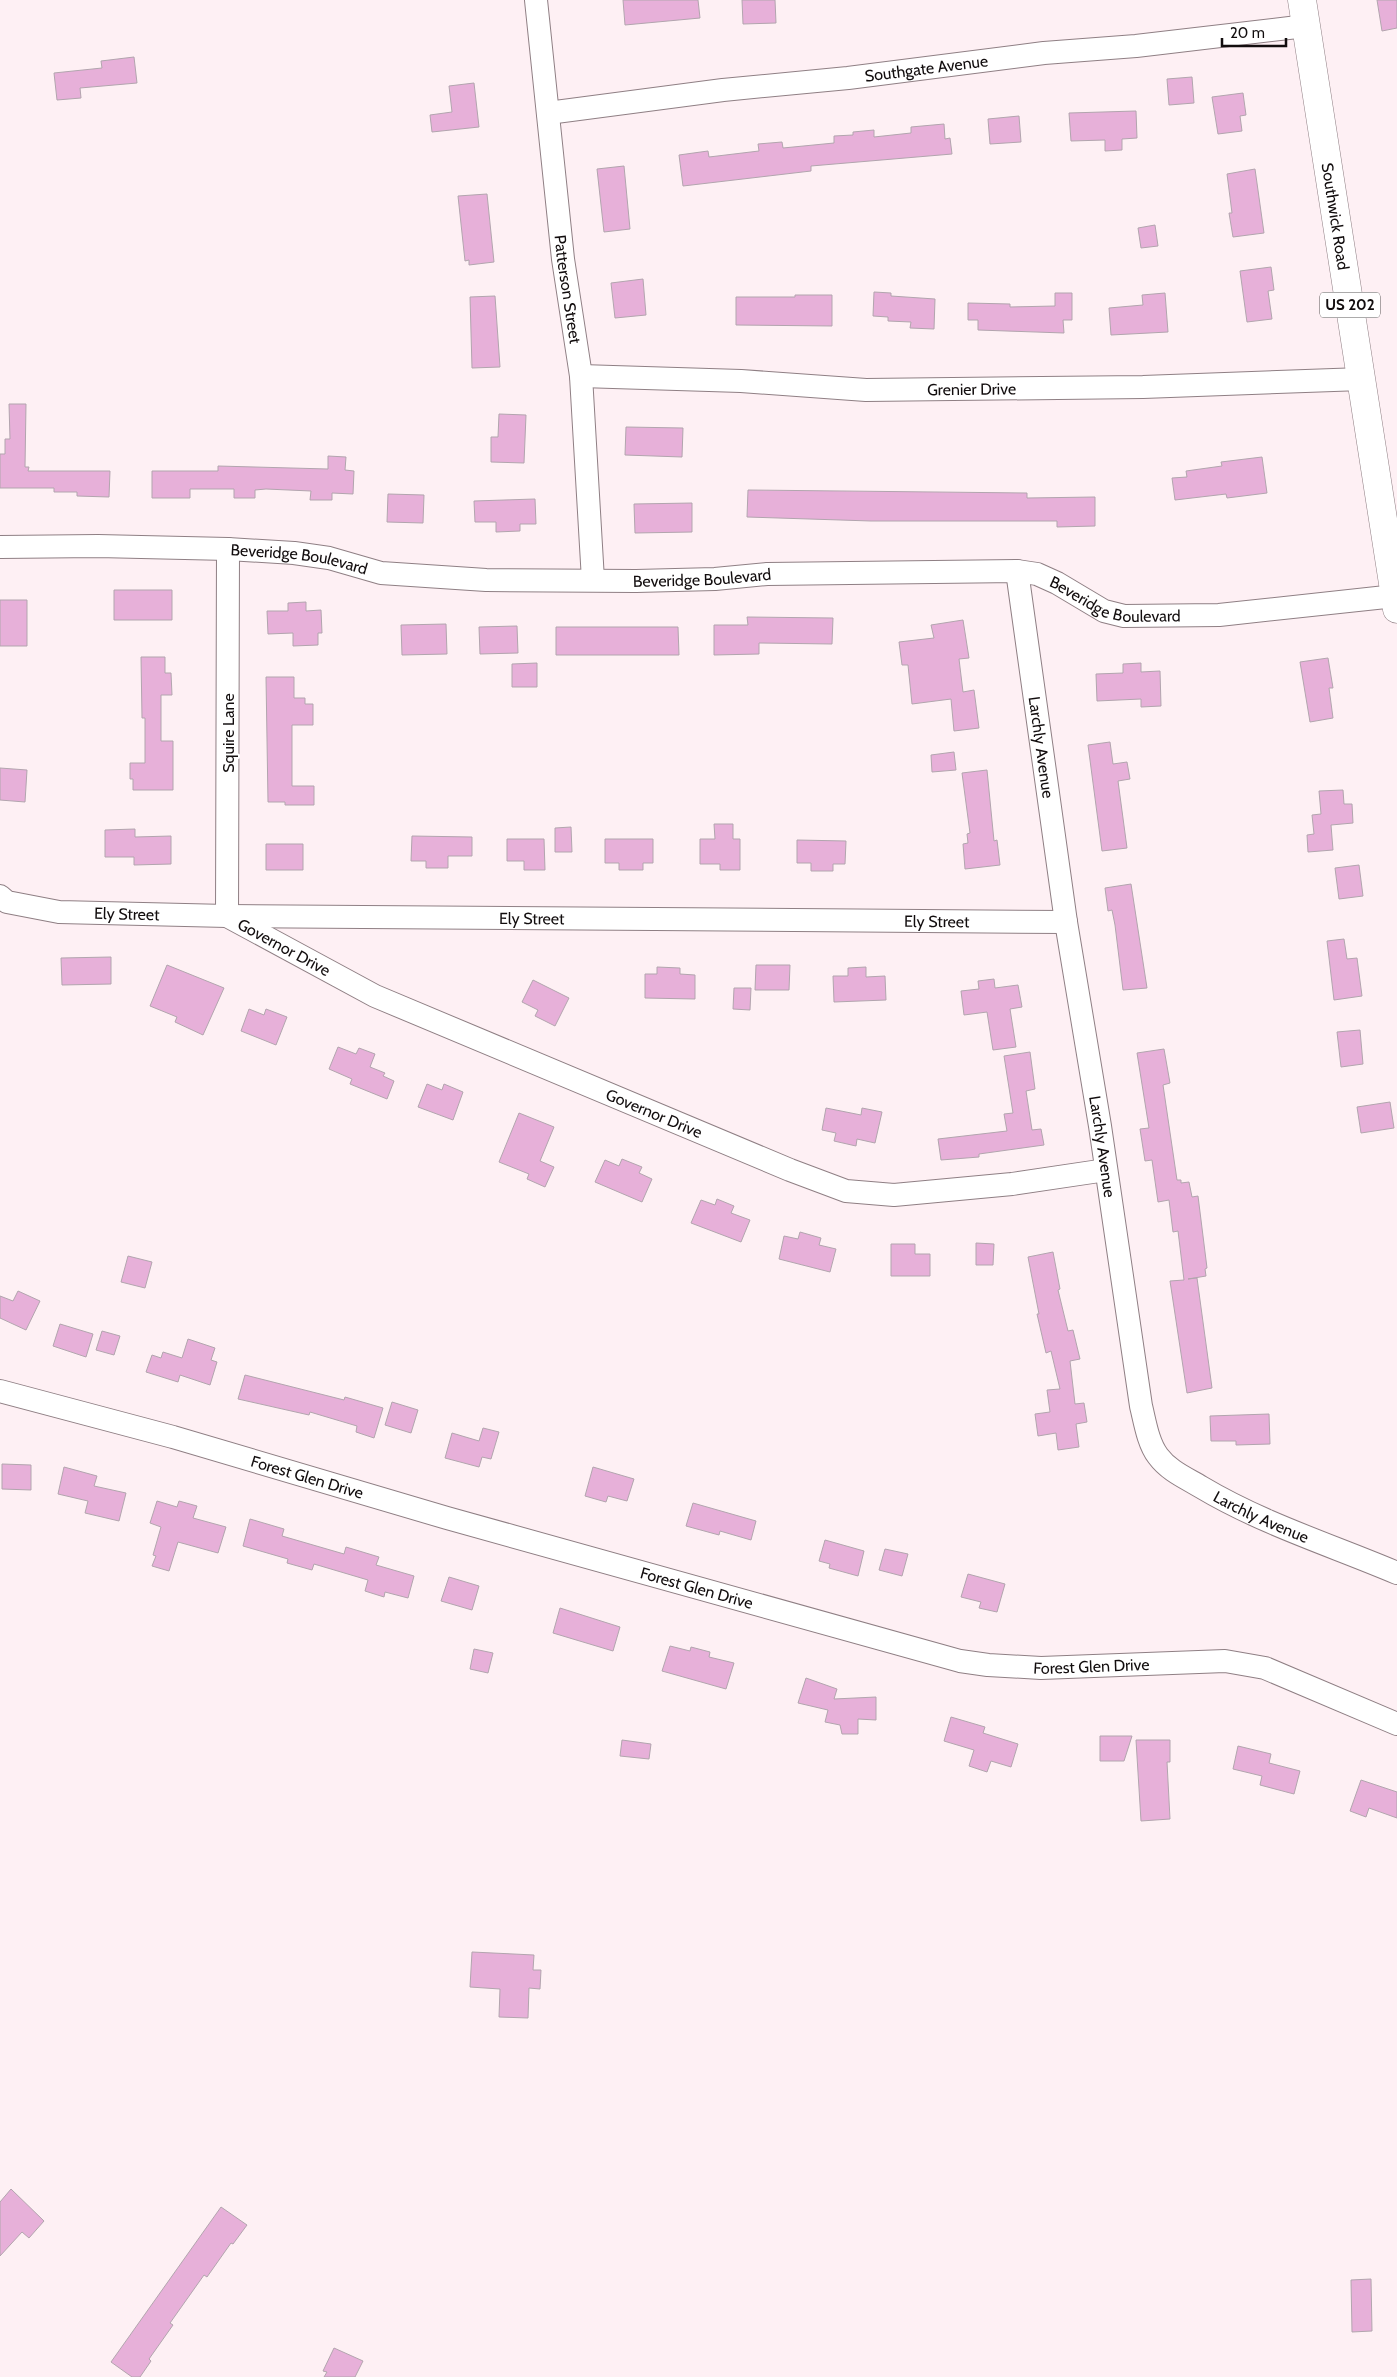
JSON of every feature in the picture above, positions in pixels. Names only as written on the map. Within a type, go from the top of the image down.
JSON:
[{"type":"highway","name":"Southwick Road","points":[[1304,13],[1396,602]]},
{"type":"street","name":"Patterson Street","points":[[536,0],[563,258],[581,376],[593,580]]},
{"type":"street","name":"Southgate Avenue","points":[[548,112],[723,90],[848,78],[1044,52],[1136,46],[1304,13]]},
{"type":"street","name":"Grenier Drive","points":[[581,376],[741,381],[866,390],[1143,387],[1362,379]]},
{"type":"street","name":"Beveridge Boulevard","points":[[0,547],[98,546],[228,549],[294,553],[329,558],[381,573],[486,580],[636,582],[715,579],[767,574],[1017,571],[1037,574],[1057,583],[1104,611],[1124,616],[1219,615],[1396,602]]},
{"type":"street","name":"Squire Lane","points":[[227,916],[228,549]]},
{"type":"street","name":"Larchly Avenue","points":[[1017,571],[1066,922],[1106,1170],[1141,1406],[1150,1442],[1157,1455],[1176,1473],[1233,1505],[1295,1533],[1397,1573]]},
{"type":"street","name":"Ely Street","points":[[0,896],[7,902],[59,912],[227,916],[1066,922]]},
{"type":"street","name":"Governor Drive","points":[[227,916],[375,996],[790,1170],[846,1191],[894,1195],[1012,1184],[1106,1170]]},
{"type":"street","name":"Forest Glen Drive","points":[[0,1390],[173,1437],[446,1518],[960,1661],[988,1665],[1041,1668],[1225,1661],[1265,1668],[1397,1724]]},
{"type":"building","points":[[623,0],[698,0],[700,18],[625,25]]},
{"type":"building","points":[[742,0],[775,0],[776,23],[743,24]]},
{"type":"building","points":[[1377,0],[1397,0],[1397,28],[1382,31]]},
{"type":"building","points":[[134,57],[137,83],[80,88],[81,98],[57,100],[54,73],[102,68],[101,61]]},
{"type":"building","points":[[1192,77],[1194,103],[1169,105],[1167,79]]},
{"type":"building","points":[[474,83],[479,127],[432,132],[430,115],[452,112],[449,86]]},
{"type":"building","points":[[1243,93],[1246,115],[1240,116],[1242,131],[1218,134],[1212,97]]},
{"type":"building","points":[[1136,111],[1137,138],[1122,139],[1122,150],[1105,151],[1105,140],[1071,141],[1069,113]]},
{"type":"building","points":[[1019,116],[1021,142],[990,144],[988,119]]},
{"type":"building","points":[[944,124],[945,139],[950,138],[952,154],[811,166],[811,171],[683,186],[679,155],[708,151],[709,157],[759,151],[758,144],[782,142],[783,148],[834,143],[834,136],[853,135],[853,132],[874,130],[874,137],[911,133],[911,127]]},
{"type":"building","points":[[624,166],[630,229],[604,232],[597,169]]},
{"type":"building","points":[[1255,169],[1264,233],[1233,237],[1229,213],[1232,213],[1227,174]]},
{"type":"building","points":[[487,194],[494,262],[469,265],[469,260],[465,261],[458,196]]},
{"type":"building","points":[[1155,225],[1158,246],[1141,248],[1138,228]]},
{"type":"building","points":[[1271,267],[1274,290],[1268,291],[1272,319],[1247,322],[1240,271]]},
{"type":"building","points":[[643,279],[646,315],[615,318],[611,283]]},
{"type":"building","points":[[874,292],[891,293],[891,296],[935,299],[934,329],[910,328],[911,322],[888,321],[888,317],[873,316]]},
{"type":"building","points":[[1055,293],[1072,293],[1072,320],[1063,320],[1064,333],[978,330],[978,320],[968,320],[968,303],[1010,304],[1010,307],[1055,306]]},
{"type":"building","points":[[1165,293],[1168,332],[1111,335],[1109,308],[1143,305],[1142,295]]},
{"type":"building","points":[[795,295],[832,295],[832,326],[736,325],[736,297],[795,297]]},
{"type":"building","points":[[495,296],[500,367],[472,368],[470,297]]},
{"type":"building","points":[[9,404],[26,404],[25,467],[29,467],[28,471],[110,471],[109,497],[77,496],[77,492],[54,492],[54,488],[0,488],[0,454],[5,454],[5,439],[10,439]]},
{"type":"building","points":[[499,414],[526,415],[524,463],[491,462],[491,437],[498,437]]},
{"type":"building","points":[[626,427],[683,428],[682,457],[625,455]]},
{"type":"building","points":[[328,456],[346,457],[345,470],[354,471],[353,494],[332,493],[332,500],[310,500],[311,491],[266,489],[255,490],[255,498],[234,498],[234,489],[190,489],[190,498],[152,498],[152,471],[218,471],[218,466],[328,469]]},
{"type":"building","points":[[1262,457],[1267,493],[1227,498],[1226,494],[1175,500],[1172,478],[1187,477],[1186,471],[1222,466],[1221,462]]},
{"type":"building","points":[[748,490],[1027,493],[1027,498],[1095,497],[1095,526],[1057,527],[1057,521],[871,521],[747,517]]},
{"type":"building","points":[[388,494],[424,495],[423,523],[387,522]]},
{"type":"building","points":[[535,499],[536,524],[520,524],[520,531],[496,532],[496,522],[475,522],[474,501]]},
{"type":"building","points":[[692,503],[692,532],[635,533],[634,504]]},
{"type":"building","points":[[114,590],[172,590],[172,620],[114,620]]},
{"type":"building","points":[[0,600],[27,600],[27,646],[0,646]]},
{"type":"building","points":[[306,602],[306,611],[321,610],[322,633],[318,633],[318,645],[293,646],[293,633],[268,634],[267,611],[288,611],[288,603]]},
{"type":"building","points":[[747,617],[833,618],[832,644],[759,643],[759,654],[714,655],[714,625],[748,625]]},
{"type":"building","points":[[963,620],[969,658],[959,659],[963,692],[974,690],[979,728],[954,731],[951,699],[912,704],[908,665],[902,665],[899,642],[934,638],[931,625]]},
{"type":"building","points":[[446,624],[447,654],[402,655],[401,625]]},
{"type":"building","points":[[517,626],[518,653],[480,654],[479,627]]},
{"type":"building","points":[[556,627],[678,627],[679,655],[556,655]]},
{"type":"building","points":[[141,657],[165,657],[165,673],[171,673],[172,695],[161,695],[161,741],[173,741],[173,790],[133,790],[133,779],[130,779],[130,763],[145,763],[145,718],[142,718]]},
{"type":"building","points":[[1328,658],[1333,688],[1329,688],[1333,718],[1310,722],[1300,662]]},
{"type":"building","points":[[537,663],[537,687],[512,687],[512,664]]},
{"type":"building","points":[[1141,663],[1141,672],[1160,671],[1161,706],[1141,707],[1141,699],[1097,701],[1096,674],[1123,673],[1123,664]]},
{"type":"building","points":[[266,677],[294,677],[294,698],[305,698],[305,704],[313,704],[313,725],[292,725],[292,786],[314,786],[314,805],[285,805],[285,802],[268,802]]},
{"type":"building","points":[[1110,742],[1113,764],[1127,762],[1130,779],[1118,781],[1127,848],[1102,851],[1088,745]]},
{"type":"building","points":[[954,752],[956,770],[932,772],[931,755]]},
{"type":"building","points":[[0,768],[27,770],[25,802],[0,800]]},
{"type":"building","points":[[987,770],[994,841],[997,840],[1000,865],[965,869],[963,844],[968,843],[967,834],[970,833],[962,773]]},
{"type":"building","points":[[1343,790],[1344,804],[1352,804],[1353,823],[1331,825],[1333,850],[1308,852],[1307,835],[1314,834],[1312,815],[1321,814],[1319,791]]},
{"type":"building","points":[[714,824],[733,824],[733,839],[740,839],[740,870],[720,870],[720,864],[700,864],[700,839],[715,839]]},
{"type":"building","points":[[571,827],[572,852],[555,852],[555,828]]},
{"type":"building","points":[[135,829],[135,837],[171,836],[171,864],[134,865],[134,857],[105,857],[105,830]]},
{"type":"building","points":[[412,836],[472,837],[472,856],[448,856],[448,868],[426,868],[426,861],[411,861]]},
{"type":"building","points":[[507,839],[544,839],[545,870],[524,870],[524,861],[507,861]]},
{"type":"building","points":[[605,839],[653,839],[653,863],[643,863],[643,870],[619,870],[619,863],[605,863]]},
{"type":"building","points":[[797,840],[846,841],[845,864],[833,864],[833,871],[811,871],[811,863],[797,863]]},
{"type":"building","points":[[266,844],[303,844],[303,870],[266,870]]},
{"type":"building","points":[[1359,865],[1363,896],[1339,899],[1335,868]]},
{"type":"building","points":[[1131,884],[1147,988],[1123,990],[1115,925],[1112,910],[1108,911],[1105,888]]},
{"type":"building","points":[[1344,939],[1347,959],[1357,958],[1362,996],[1334,1000],[1327,941]]},
{"type":"building","points":[[111,957],[111,984],[62,985],[61,958]]},
{"type":"building","points":[[167,965],[224,988],[203,1035],[175,1022],[177,1017],[150,1006]]},
{"type":"building","points":[[756,965],[790,965],[789,990],[755,990]]},
{"type":"building","points":[[657,967],[680,968],[680,974],[695,975],[695,999],[645,998],[645,974],[657,974]]},
{"type":"building","points":[[866,967],[866,977],[885,976],[886,1000],[834,1002],[833,976],[848,976],[848,968]]},
{"type":"building","points":[[994,979],[995,988],[1018,985],[1022,1007],[1010,1009],[1016,1047],[993,1050],[987,1012],[964,1015],[961,991],[979,989],[978,981]]},
{"type":"building","points":[[533,980],[569,998],[555,1026],[535,1016],[538,1010],[522,1002]]},
{"type":"building","points":[[734,988],[751,988],[750,1010],[733,1009]]},
{"type":"building","points":[[249,1009],[264,1015],[266,1009],[287,1017],[276,1045],[241,1031]]},
{"type":"building","points":[[1360,1030],[1363,1064],[1341,1067],[1337,1032]]},
{"type":"building","points":[[338,1047],[356,1054],[359,1048],[375,1054],[370,1067],[385,1073],[383,1076],[394,1081],[387,1099],[350,1084],[352,1079],[329,1069]]},
{"type":"building","points":[[1164,1049],[1170,1083],[1163,1085],[1177,1180],[1181,1180],[1181,1183],[1189,1182],[1192,1197],[1198,1196],[1207,1268],[1205,1269],[1206,1276],[1188,1279],[1197,1278],[1212,1388],[1187,1393],[1170,1281],[1184,1280],[1178,1231],[1173,1232],[1169,1200],[1158,1202],[1152,1160],[1145,1161],[1140,1129],[1149,1128],[1137,1053]]},
{"type":"building","points":[[1030,1052],[1035,1089],[1026,1091],[1032,1130],[1041,1129],[1044,1145],[979,1154],[979,1157],[941,1160],[938,1139],[1007,1131],[1004,1114],[1013,1113],[1004,1056]]},
{"type":"building","points":[[427,1084],[442,1090],[444,1084],[463,1092],[453,1120],[418,1107]]},
{"type":"building","points":[[1390,1102],[1394,1128],[1361,1133],[1357,1107]]},
{"type":"building","points":[[826,1108],[861,1115],[862,1108],[882,1112],[875,1143],[857,1139],[856,1146],[834,1141],[836,1133],[822,1130]]},
{"type":"building","points":[[519,1113],[554,1127],[540,1161],[554,1167],[545,1187],[527,1179],[529,1174],[499,1162]]},
{"type":"building","points":[[622,1159],[642,1167],[639,1173],[652,1179],[642,1202],[595,1182],[605,1160],[619,1166]]},
{"type":"building","points":[[717,1199],[734,1206],[731,1213],[750,1220],[741,1242],[691,1223],[701,1200],[715,1205]]},
{"type":"building","points":[[800,1232],[821,1238],[819,1245],[836,1249],[830,1272],[779,1259],[784,1236],[798,1239]]},
{"type":"building","points":[[976,1243],[994,1244],[993,1265],[976,1265]]},
{"type":"building","points":[[891,1244],[915,1244],[915,1254],[930,1254],[930,1276],[891,1276]]},
{"type":"building","points":[[1053,1252],[1060,1289],[1058,1290],[1068,1331],[1073,1330],[1080,1359],[1070,1361],[1075,1404],[1084,1403],[1087,1422],[1076,1424],[1079,1447],[1058,1450],[1056,1433],[1038,1436],[1035,1414],[1050,1412],[1047,1390],[1060,1389],[1051,1351],[1046,1353],[1037,1314],[1039,1314],[1028,1257]]},
{"type":"building","points":[[128,1256],[152,1262],[145,1288],[121,1282]]},
{"type":"building","points":[[18,1291],[40,1301],[26,1330],[0,1318],[0,1296],[13,1301]]},
{"type":"building","points":[[60,1324],[93,1334],[86,1357],[53,1346]]},
{"type":"building","points":[[102,1331],[120,1336],[114,1355],[96,1350]]},
{"type":"building","points":[[188,1339],[215,1348],[211,1360],[217,1362],[210,1385],[180,1375],[178,1382],[146,1372],[152,1355],[161,1358],[163,1352],[182,1358]]},
{"type":"building","points":[[245,1375],[344,1400],[345,1397],[383,1408],[374,1438],[356,1432],[357,1426],[310,1412],[309,1415],[238,1399]]},
{"type":"building","points":[[392,1402],[418,1410],[411,1433],[385,1425]]},
{"type":"building","points":[[1269,1414],[1270,1444],[1236,1445],[1236,1441],[1211,1441],[1210,1416]]},
{"type":"building","points":[[483,1428],[499,1432],[491,1459],[482,1457],[479,1467],[445,1458],[452,1433],[479,1441]]},
{"type":"building","points":[[2,1464],[31,1465],[31,1490],[2,1489]]},
{"type":"building","points":[[64,1467],[97,1476],[94,1486],[126,1493],[119,1521],[85,1513],[88,1501],[58,1494]]},
{"type":"building","points":[[593,1467],[634,1479],[627,1501],[608,1496],[606,1502],[585,1496]]},
{"type":"building","points":[[157,1501],[177,1507],[179,1501],[197,1506],[193,1518],[226,1527],[218,1553],[178,1542],[169,1571],[152,1566],[156,1556],[153,1555],[161,1527],[150,1523]]},
{"type":"building","points":[[693,1503],[756,1521],[751,1540],[720,1531],[719,1535],[686,1526]]},
{"type":"building","points":[[250,1519],[284,1529],[282,1536],[344,1554],[346,1547],[379,1557],[376,1565],[414,1576],[408,1598],[385,1592],[384,1597],[365,1591],[368,1580],[314,1564],[312,1570],[287,1563],[288,1559],[243,1546]]},
{"type":"building","points":[[825,1540],[864,1551],[858,1576],[829,1568],[830,1564],[819,1561]]},
{"type":"building","points":[[885,1549],[908,1554],[902,1576],[879,1570]]},
{"type":"building","points":[[968,1574],[1005,1584],[997,1612],[979,1608],[981,1602],[961,1597]]},
{"type":"building","points":[[449,1577],[479,1586],[472,1610],[441,1601]]},
{"type":"building","points":[[560,1608],[620,1627],[613,1651],[553,1633]]},
{"type":"building","points":[[670,1646],[690,1651],[691,1647],[710,1652],[709,1657],[734,1663],[726,1689],[662,1671]]},
{"type":"building","points":[[474,1649],[493,1653],[488,1673],[470,1669]]},
{"type":"building","points":[[806,1678],[837,1689],[834,1699],[876,1697],[876,1720],[858,1719],[858,1734],[842,1734],[840,1725],[825,1722],[828,1710],[798,1703]]},
{"type":"building","points":[[951,1717],[985,1727],[983,1733],[1018,1744],[1011,1767],[991,1761],[987,1772],[969,1766],[974,1750],[944,1741]]},
{"type":"building","points":[[1100,1736],[1132,1736],[1124,1761],[1100,1761]]},
{"type":"building","points":[[622,1740],[651,1744],[649,1759],[620,1756]]},
{"type":"building","points":[[1136,1740],[1170,1740],[1170,1762],[1167,1762],[1170,1819],[1141,1821]]},
{"type":"building","points":[[1238,1746],[1271,1754],[1269,1763],[1300,1771],[1294,1794],[1260,1785],[1262,1776],[1233,1769]]},
{"type":"building","points":[[1361,1780],[1397,1792],[1397,1818],[1369,1808],[1366,1817],[1350,1811]]},
{"type":"building","points":[[472,1952],[534,1955],[533,1970],[541,1970],[540,1989],[529,1988],[528,2018],[499,2017],[500,1989],[470,1987]]},
{"type":"building","points":[[11,2189],[44,2221],[29,2238],[22,2232],[0,2256],[0,2202]]},
{"type":"building","points":[[221,2207],[247,2225],[233,2244],[231,2243],[207,2277],[204,2275],[170,2323],[173,2325],[149,2359],[151,2361],[140,2377],[132,2377],[111,2362]]},
{"type":"building","points":[[1371,2279],[1372,2331],[1352,2332],[1351,2280]]},
{"type":"building","points":[[334,2348],[363,2361],[355,2377],[324,2377],[327,2372],[323,2371]]}]
